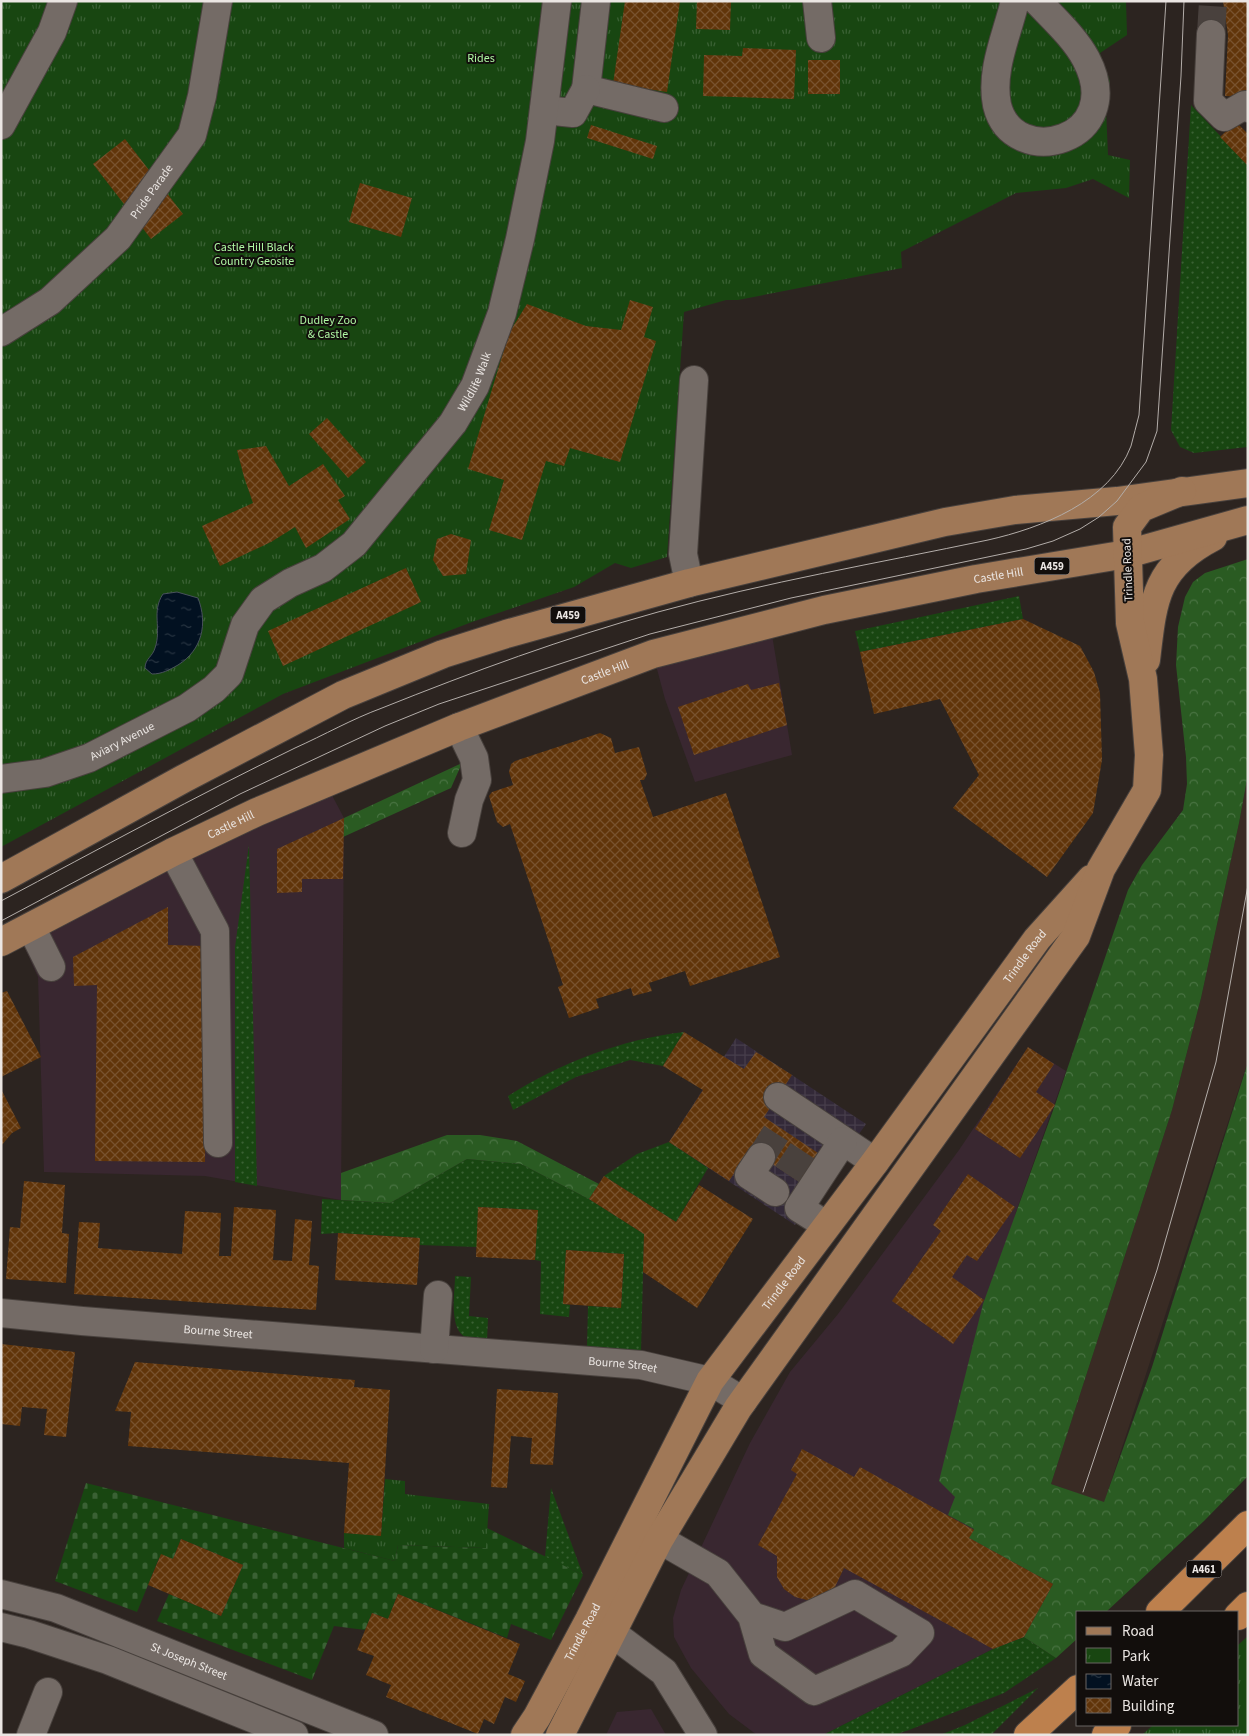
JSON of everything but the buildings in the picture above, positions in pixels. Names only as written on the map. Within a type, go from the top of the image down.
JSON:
[{"type":"highway","name":"A461","points":[[1161,1611],[1248,1525]]},
{"type":"highway","points":[[1239,1615],[1248,1606]]},
{"type":"highway","points":[[1028,1735],[1076,1690]]},
{"type":"highway","points":[[1106,1735],[1116,1726]]},
{"type":"main road","name":"A459","points":[[1,879],[191,774],[343,695],[461,649],[574,614],[689,583],[945,522],[1015,510],[1117,500],[1248,483]]},
{"type":"main road","name":"Trindle Road","points":[[648,1533],[1076,936],[1101,869],[1146,790],[1149,756],[1143,679],[1130,623],[1127,527],[1141,508],[1190,490]]},
{"type":"main road","name":"Trindle Road","points":[[1143,679],[1150,622],[1158,589],[1170,568],[1191,550],[1201,538],[1246,521]]},
{"type":"main road","name":"Castle Hill","points":[[1,942],[173,852],[274,804],[460,727],[653,654],[770,623],[976,579],[1127,554],[1201,538]]},
{"type":"main road","name":"Trindle Road","points":[[560,1732],[600,1627],[648,1533],[710,1381],[875,1162],[1037,939],[1101,869]]},
{"type":"main road","name":"Trindle Road","points":[[525,1735],[600,1627]]},
{"type":"street","points":[[1,125],[52,32],[63,1]]},
{"type":"street","name":"Pride Parade","points":[[1,332],[50,301],[118,238],[192,135],[202,96],[218,1]]},
{"type":"street","name":"Wildlife Walk","points":[[228,674],[245,625],[263,600],[290,583],[324,568],[354,544],[453,423],[475,386],[502,313],[520,239],[540,141],[557,1]]},
{"type":"street","points":[[544,110],[573,113],[586,89],[596,1]]},
{"type":"street","points":[[817,1],[821,38]]},
{"type":"street","points":[[1015,1],[1007,35],[997,64],[995,87],[998,107],[1003,119],[1015,133],[1034,141],[1056,141],[1072,136],[1089,119],[1095,104],[1094,82],[1086,59],[1062,27],[1037,1]]},
{"type":"street","points":[[1211,34],[1208,100],[1224,117],[1245,106],[1248,108]]},
{"type":"street","points":[[586,89],[664,108]]},
{"type":"street","points":[[689,583],[683,554],[694,380]]},
{"type":"street","name":"Aviary Avenue","points":[[1,778],[45,773],[89,758],[187,708],[214,689],[228,674]]},
{"type":"street","points":[[460,727],[474,758],[477,780],[468,800],[462,833]]},
{"type":"street","points":[[173,852],[215,931],[218,1143]]},
{"type":"street","points":[[31,927],[52,967]]},
{"type":"street","points":[[784,1111],[813,1135],[843,1141],[875,1162]]},
{"type":"street","points":[[800,1208],[843,1141]]},
{"type":"street","points":[[749,1167],[781,1183],[800,1208],[826,1225]]},
{"type":"street","points":[[434,1349],[438,1295]]},
{"type":"street","name":"Bourne Street","points":[[1,1313],[640,1365],[710,1381],[743,1401]]},
{"type":"street","points":[[648,1533],[718,1573],[752,1616],[763,1654],[814,1691],[901,1653],[920,1633],[898,1608],[855,1594],[785,1627],[752,1616]]},
{"type":"street","name":"St Joseph Street","points":[[1,1594],[56,1608],[374,1735]]},
{"type":"street","points":[[1,1627],[29,1634],[108,1660],[294,1735]]},
{"type":"street","points":[[600,1627],[664,1672],[703,1735]]},
{"type":"street","points":[[31,1735],[48,1692]]},
{"type":"shaded area","points":[[770,623],[792,755],[695,782],[665,699],[653,654]]},
{"type":"shaded area","points":[[1248,774],[1248,1061],[1104,1503],[1051,1484],[1172,1110],[1201,998]]},
{"type":"shaded area","points":[[325,782],[344,818],[341,1200],[205,1176],[44,1172],[38,977],[18,933]]},
{"type":"shaded area","points":[[736,1038],[866,1124],[795,1225],[669,1142]]},
{"type":"shaded area","points":[[1028,1047],[1066,1071],[1016,1212],[955,1497],[974,1530],[970,1538],[1053,1584],[1024,1637],[993,1649],[823,1735],[757,1735],[729,1714],[691,1668],[674,1637],[673,1618],[681,1590],[750,1443],[790,1372],[838,1314],[959,1150]]},
{"type":"shaded area","points":[[651,1709],[666,1735],[606,1735],[617,1712]]},
{"type":"green space","name":"Dudley Zoo & Castle","points":[[1,1],[1126,1],[1127,35],[1100,53],[1110,81],[1106,109],[1108,155],[1130,160],[1129,198],[1093,179],[1066,188],[1016,193],[901,252],[902,268],[738,300],[726,300],[684,312],[667,557],[631,568],[615,563],[574,587],[472,622],[283,694],[1,847]]},
{"type":"green space","points":[[1191,105],[1248,165],[1248,447],[1194,453],[1180,447],[1171,430]]},
{"type":"green space","points":[[1248,559],[1248,774],[1201,998],[1172,1110],[1051,1484],[1104,1502],[1152,1367],[1248,1062],[1248,1476],[1204,1521],[1107,1611],[1076,1611],[1076,1640],[1056,1658],[1024,1637],[1053,1584],[969,1538],[974,1529],[948,1515],[955,1497],[939,1481],[983,1304],[1055,1105],[1128,890],[1142,865],[1183,810],[1187,784],[1176,665],[1178,627],[1185,597],[1193,582],[1205,573]]},
{"type":"green space","points":[[1019,596],[1023,619],[860,652],[855,631]]},
{"type":"green space","points":[[462,763],[451,788],[343,837],[344,818]]},
{"type":"green space","points":[[249,845],[257,1186],[235,1182],[235,947]]},
{"type":"green space","points":[[684,1032],[663,1066],[630,1060],[576,1077],[513,1110],[508,1096],[570,1063],[638,1040]]},
{"type":"green space","points":[[447,1135],[480,1135],[517,1141],[599,1184],[589,1199],[521,1164],[467,1159],[390,1203],[341,1200],[341,1173]]},
{"type":"green space","points":[[669,1142],[708,1168],[676,1222],[604,1176],[637,1154]]},
{"type":"green space","points":[[467,1159],[521,1164],[589,1199],[644,1234],[641,1352],[587,1347],[588,1306],[621,1308],[624,1254],[566,1250],[563,1304],[570,1305],[569,1317],[540,1314],[541,1261],[535,1260],[537,1210],[478,1207],[477,1247],[419,1245],[420,1238],[338,1233],[321,1234],[322,1199],[390,1203]]},
{"type":"green space","points":[[455,1276],[471,1277],[469,1316],[488,1318],[487,1341],[467,1338],[461,1334],[457,1327],[454,1310]]},
{"type":"green space","points":[[385,1479],[405,1481],[405,1494],[489,1504],[486,1548],[398,1545],[395,1561],[344,1548],[344,1533],[381,1535]]},
{"type":"green space","points":[[86,1483],[395,1561],[398,1545],[485,1548],[487,1528],[583,1575],[551,1640],[511,1624],[507,1638],[398,1594],[388,1619],[372,1613],[365,1630],[334,1626],[312,1680],[157,1621],[169,1594],[221,1616],[243,1565],[181,1539],[173,1559],[159,1558],[137,1612],[55,1581]]},
{"type":"green space","points":[[551,1488],[583,1575],[545,1557]]},
{"type":"green space","points":[[1248,1636],[1248,1735],[1142,1735],[1152,1726],[1239,1726],[1239,1644]]},
{"type":"green space","points":[[1024,1637],[1056,1658],[1004,1693],[894,1735],[823,1735],[993,1649]]},
{"type":"green space","points":[[1038,1688],[991,1735],[940,1735],[965,1725]]},
{"type":"water","points":[[177,592],[198,598],[202,617],[201,636],[193,652],[186,659],[168,670],[152,674],[145,668],[146,662],[154,651],[157,641],[159,601],[163,594]]},
{"type":"tunnel","points":[[1211,34],[1213,1]]},
{"type":"tunnel","points":[[761,1157],[780,1127]]},
{"type":"tunnel","points":[[787,1174],[806,1145]]},
{"type":"tram line","points":[[1,901],[184,804],[338,727],[371,712],[484,669],[553,644],[699,601],[1008,535],[1051,520],[1072,510],[1090,497],[1107,483],[1121,466],[1131,446],[1139,415],[1166,1]]},
{"type":"tram line","points":[[1,921],[240,794],[385,726],[439,704],[650,634],[791,598],[1026,549],[1053,541],[1080,529],[1099,517],[1117,501],[1146,462],[1157,431],[1181,76],[1184,1]]},
{"type":"tram line","points":[[1083,1492],[1157,1270],[1216,1062],[1248,885]]},
{"type":"park label","name":"Rides","points":[[481,58]]},
{"type":"park label","name":"Castle Hill Black Country Geosite","points":[[254,254]]}]
